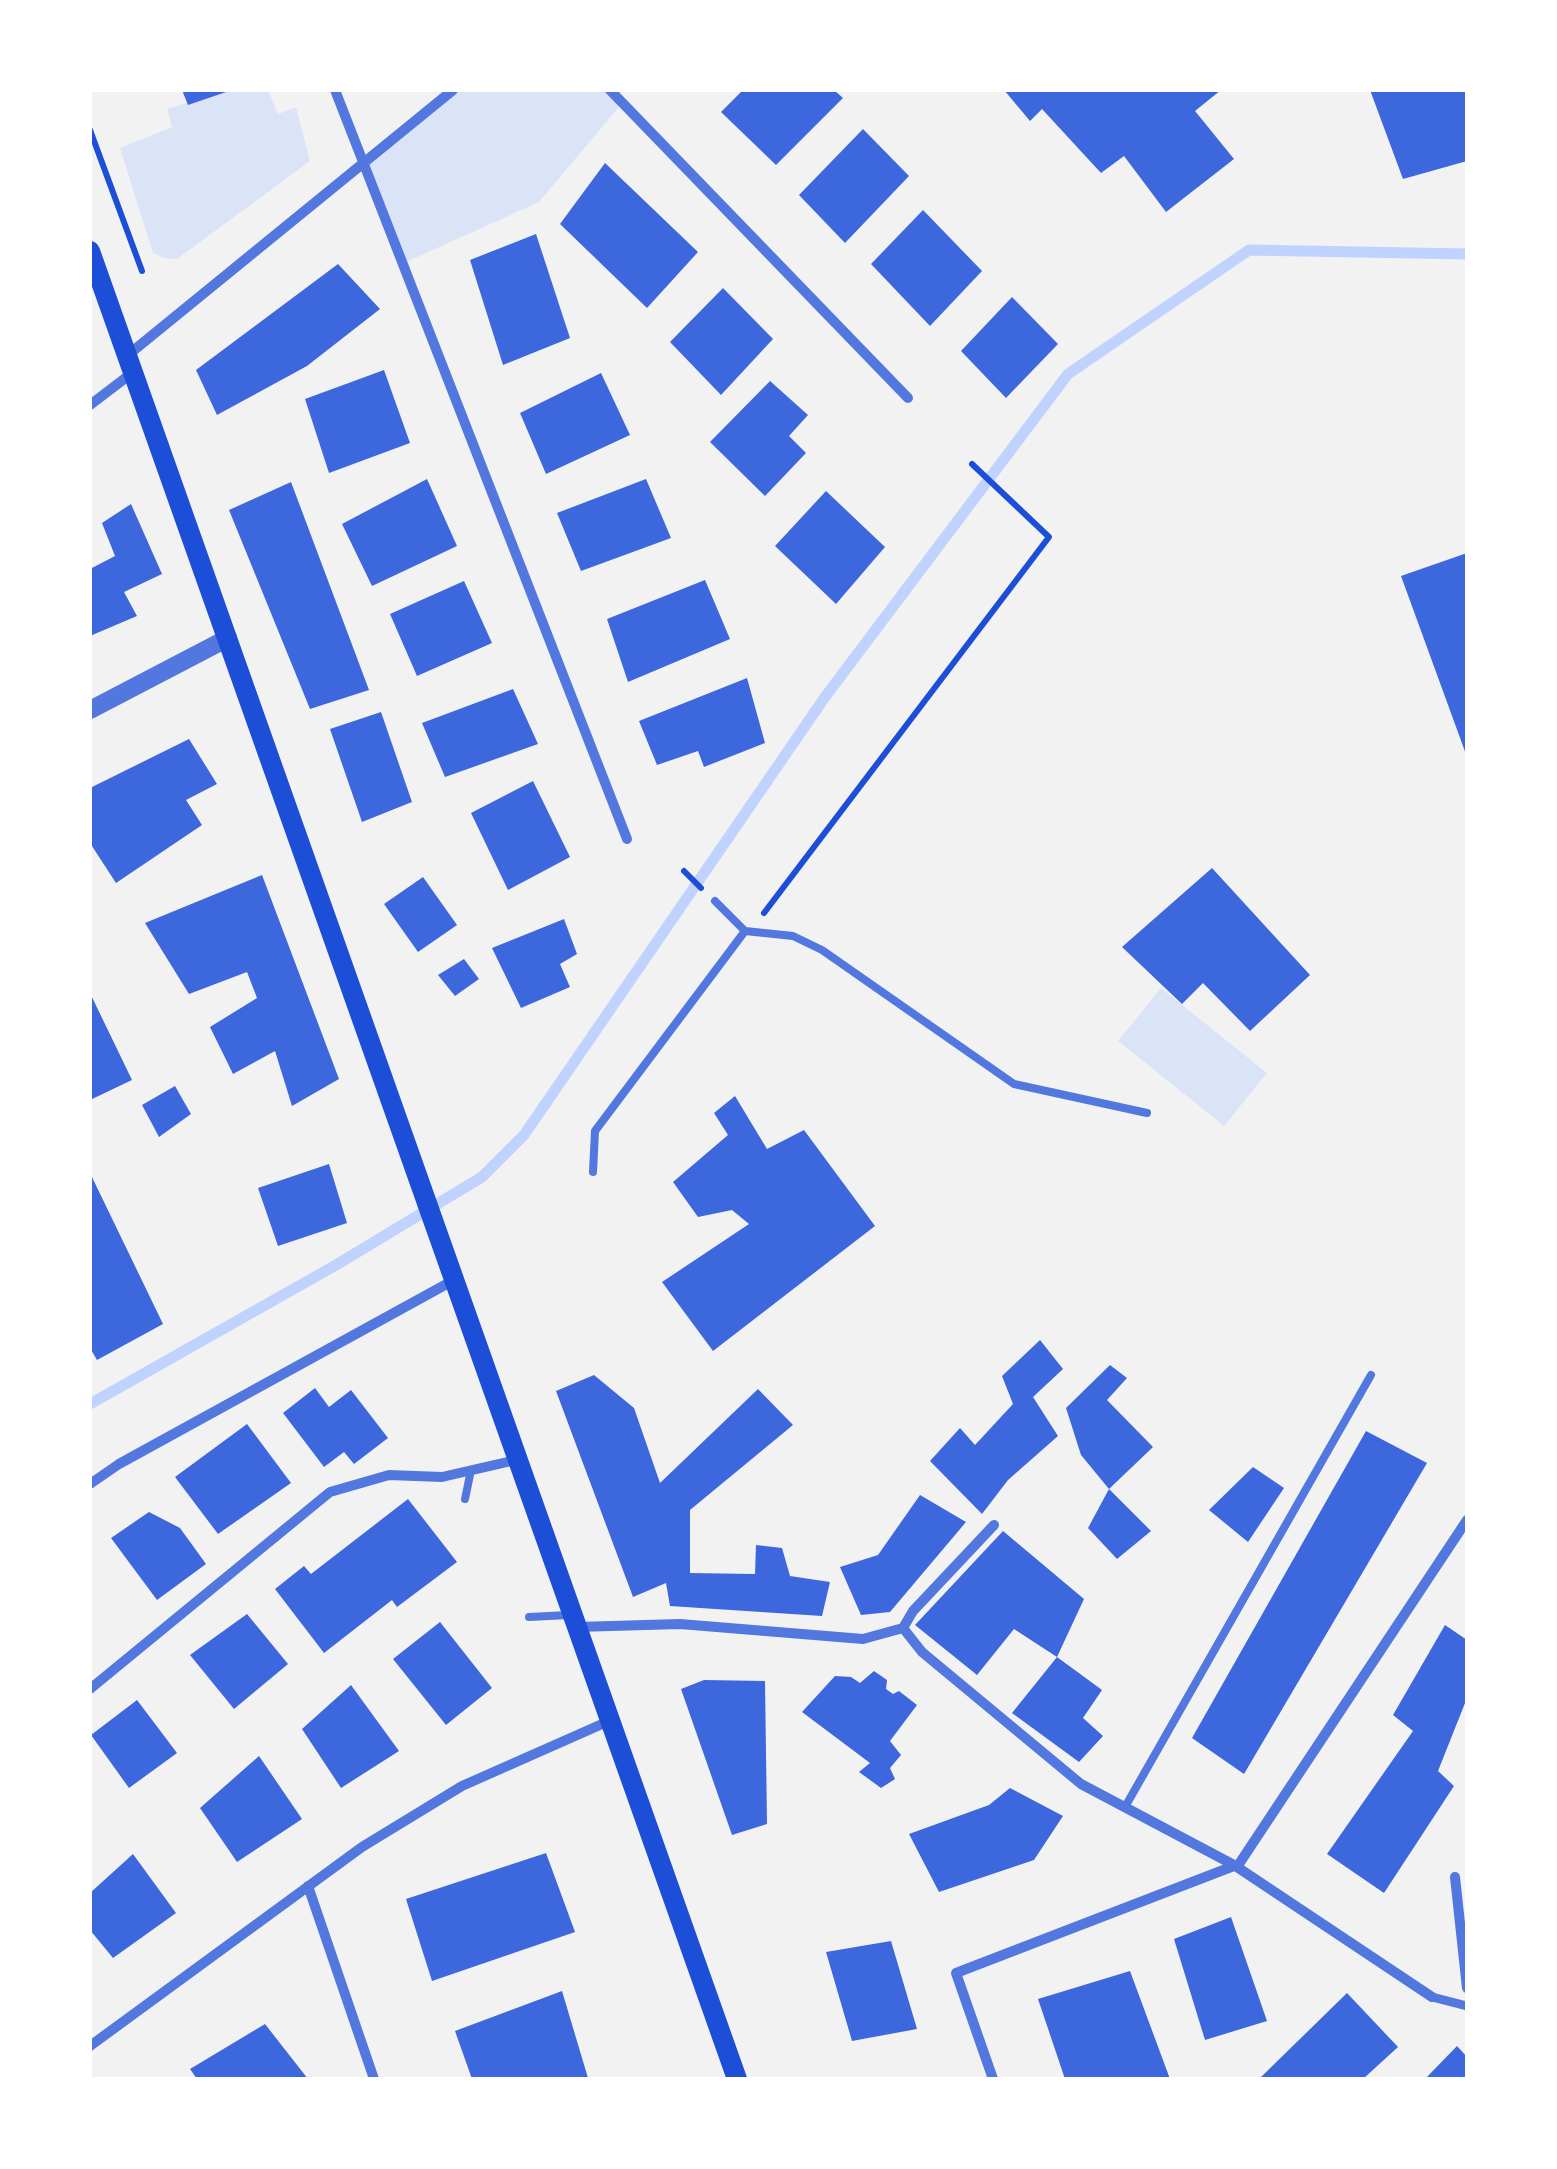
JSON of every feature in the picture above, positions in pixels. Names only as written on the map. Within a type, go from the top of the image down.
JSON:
[{"type":"main road","points":[[90,251],[737,2079]]},
{"type":"street","points":[[335,90],[627,840]]},
{"type":"street","points":[[90,404],[130,364],[452,90]]},
{"type":"street","points":[[610,90],[908,398]]},
{"type":"street","points":[[90,710],[228,638]]},
{"type":"street","points":[[90,1484],[118,1464],[454,1280]]},
{"type":"street","points":[[90,1690],[330,1492],[388,1475],[442,1476],[516,1460]]},
{"type":"street","points":[[994,2079],[956,1973],[1234,1866],[1467,1520]]},
{"type":"street","points":[[574,1621],[680,1624],[863,1639],[903,1628],[913,1611],[994,1525]]},
{"type":"street","points":[[903,1628],[922,1652],[1081,1784],[1234,1866],[1432,1997],[1467,2006]]},
{"type":"street","points":[[90,2046],[362,1847],[462,1786],[608,1720]]},
{"type":"street","points":[[1456,1877],[1467,1988]]},
{"type":"street","points":[[308,1886],[374,2079]]},
{"type":"lane","points":[[715,901],[745,931],[793,936],[822,950],[1014,1084],[1147,1113]]},
{"type":"lane","points":[[593,1172],[594,1131],[745,931]]},
{"type":"lane","points":[[1125,1807],[1371,1375]]},
{"type":"lane","points":[[465,1500],[471,1470]]},
{"type":"lane","points":[[528,1616],[574,1621]]},
{"type":"path","points":[[90,130],[142,270]]},
{"type":"path","points":[[763,915],[1050,537],[972,464]]},
{"type":"shaded area","points":[[230,90],[268,90],[278,114],[296,107],[310,161],[177,259],[164,258],[153,253],[120,148],[172,127],[167,109]]},
{"type":"shaded area","points":[[453,90],[610,90],[623,102],[539,202],[402,264],[364,165]]},
{"type":"shaded area","points":[[1161,988],[1267,1073],[1224,1126],[1118,1041]]},
{"type":"building","points":[[182,90],[229,90],[229,91],[188,105]]},
{"type":"building","points":[[743,90],[834,90],[843,98],[776,165],[721,112]]},
{"type":"building","points":[[1004,90],[1221,90],[1195,111],[1234,159],[1166,212],[1124,156],[1101,173],[1042,109],[1030,121]]},
{"type":"building","points":[[1370,90],[1467,90],[1467,161],[1403,179]]},
{"type":"building","points":[[863,129],[909,176],[845,243],[799,195]]},
{"type":"building","points":[[605,163],[698,252],[647,308],[560,224]]},
{"type":"building","points":[[923,210],[982,271],[930,326],[871,264]]},
{"type":"building","points":[[536,234],[570,338],[503,365],[470,260]]},
{"type":"building","points":[[338,264],[380,309],[307,366],[217,415],[196,370]]},
{"type":"building","points":[[723,288],[773,339],[721,395],[670,342]]},
{"type":"building","points":[[1012,297],[1058,344],[1006,398],[961,351]]},
{"type":"building","points":[[384,370],[410,443],[329,473],[305,399]]},
{"type":"building","points":[[601,373],[630,435],[546,474],[520,413]]},
{"type":"building","points":[[770,381],[808,415],[789,436],[806,453],[765,496],[710,442]]},
{"type":"building","points":[[427,479],[457,546],[372,586],[342,524]]},
{"type":"building","points":[[646,479],[671,538],[581,571],[557,513]]},
{"type":"building","points":[[291,482],[369,690],[310,709],[229,510]]},
{"type":"building","points":[[826,491],[885,547],[836,604],[775,546]]},
{"type":"building","points":[[131,504],[162,574],[124,592],[137,616],[90,636],[90,569],[115,556],[102,523]]},
{"type":"building","points":[[1467,553],[1467,757],[1401,576]]},
{"type":"building","points":[[705,580],[730,639],[628,682],[607,619]]},
{"type":"building","points":[[464,581],[492,643],[417,676],[390,614]]},
{"type":"building","points":[[747,678],[765,743],[704,767],[698,751],[657,765],[639,721]]},
{"type":"building","points":[[513,689],[538,744],[445,777],[422,723]]},
{"type":"building","points":[[381,712],[412,802],[362,822],[330,729]]},
{"type":"building","points":[[189,739],[217,784],[186,800],[202,825],[116,883],[90,843],[90,788]]},
{"type":"building","points":[[533,781],[570,857],[508,890],[471,813]]},
{"type":"building","points":[[1212,868],[1310,975],[1250,1031],[1203,983],[1182,1004],[1122,947]]},
{"type":"building","points":[[262,875],[339,1079],[292,1106],[275,1051],[233,1074],[210,1027],[257,998],[247,972],[189,994],[145,923]]},
{"type":"building","points":[[423,877],[457,925],[418,952],[384,904]]},
{"type":"building","points":[[564,919],[577,954],[560,964],[570,987],[521,1008],[492,948]]},
{"type":"building","points":[[464,959],[479,979],[455,996],[438,975]]},
{"type":"building","points":[[90,993],[132,1080],[90,1100]]},
{"type":"building","points":[[175,1086],[191,1114],[159,1137],[142,1105]]},
{"type":"building","points":[[735,1096],[767,1149],[804,1130],[875,1226],[713,1351],[662,1282],[749,1224],[732,1210],[698,1217],[673,1182],[728,1135],[714,1113]]},
{"type":"building","points":[[329,1164],[347,1223],[278,1246],[258,1188]]},
{"type":"building","points":[[90,1173],[163,1324],[97,1360],[90,1348]]},
{"type":"building","points":[[1040,1340],[1063,1369],[1033,1397],[1058,1436],[1008,1480],[982,1514],[930,1461],[960,1428],[975,1445],[1013,1404],[1002,1376]]},
{"type":"building","points":[[1110,1365],[1127,1378],[1107,1400],[1153,1447],[1109,1489],[1081,1455],[1066,1408]]},
{"type":"building","points":[[594,1375],[634,1408],[660,1483],[758,1389],[793,1425],[690,1510],[690,1573],[755,1574],[756,1545],[782,1548],[790,1576],[830,1582],[822,1616],[670,1606],[666,1583],[633,1597],[556,1391]]},
{"type":"building","points":[[315,1388],[329,1407],[351,1390],[388,1438],[354,1464],[344,1452],[324,1467],[283,1413]]},
{"type":"building","points":[[247,1424],[291,1483],[218,1534],[175,1477]]},
{"type":"building","points":[[1366,1431],[1427,1463],[1244,1774],[1192,1738]]},
{"type":"building","points":[[1253,1467],[1284,1488],[1248,1542],[1209,1510]]},
{"type":"building","points":[[1109,1489],[1151,1531],[1117,1559],[1088,1528]]},
{"type":"building","points":[[920,1495],[966,1522],[890,1612],[861,1615],[840,1567],[878,1555]]},
{"type":"building","points":[[408,1499],[457,1562],[397,1607],[392,1600],[324,1653],[275,1589],[304,1566],[311,1574]]},
{"type":"building","points":[[149,1512],[180,1528],[206,1564],[157,1600],[111,1538]]},
{"type":"building","points":[[1003,1531],[1084,1599],[1057,1657],[1014,1629],[977,1675],[915,1625]]},
{"type":"building","points":[[247,1614],[288,1664],[234,1709],[190,1655]]},
{"type":"building","points":[[440,1622],[492,1688],[446,1725],[393,1659]]},
{"type":"building","points":[[1445,1625],[1467,1640],[1467,1698],[1438,1771],[1454,1786],[1384,1893],[1327,1854],[1413,1731],[1393,1715]]},
{"type":"building","points":[[1057,1657],[1102,1690],[1083,1718],[1103,1736],[1079,1762],[1012,1713]]},
{"type":"building","points":[[874,1671],[887,1680],[886,1689],[893,1694],[899,1691],[917,1705],[890,1741],[901,1755],[890,1768],[895,1779],[881,1788],[859,1772],[870,1763],[802,1712],[835,1676],[851,1677],[860,1683]]},
{"type":"building","points":[[704,1680],[765,1681],[767,1824],[732,1835],[681,1689]]},
{"type":"building","points":[[351,1685],[399,1751],[341,1788],[302,1729]]},
{"type":"building","points":[[137,1700],[177,1753],[129,1788],[91,1735]]},
{"type":"building","points":[[259,1756],[302,1819],[237,1862],[200,1808]]},
{"type":"building","points":[[1010,1788],[1063,1816],[1034,1860],[939,1892],[909,1834],[989,1805]]},
{"type":"building","points":[[546,1853],[575,1932],[432,1981],[406,1899]]},
{"type":"building","points":[[133,1854],[176,1913],[113,1958],[90,1930],[90,1893]]},
{"type":"building","points":[[1231,1917],[1267,2021],[1205,2040],[1174,1939]]},
{"type":"building","points":[[891,1941],[917,2029],[852,2041],[826,1952]]},
{"type":"building","points":[[1130,1971],[1170,2079],[1065,2079],[1038,1999]]},
{"type":"building","points":[[562,1991],[588,2078],[472,2079],[455,2031]]},
{"type":"building","points":[[1347,1993],[1398,2047],[1363,2079],[1259,2079]]},
{"type":"building","points":[[265,2024],[308,2079],[197,2079],[190,2069]]},
{"type":"building","points":[[1457,2046],[1467,2057],[1467,2079],[1425,2079]]},
{"type":"waterway","points":[[90,1404],[482,1177],[524,1135],[825,697],[1068,374],[1249,250],[1467,254]]}]
